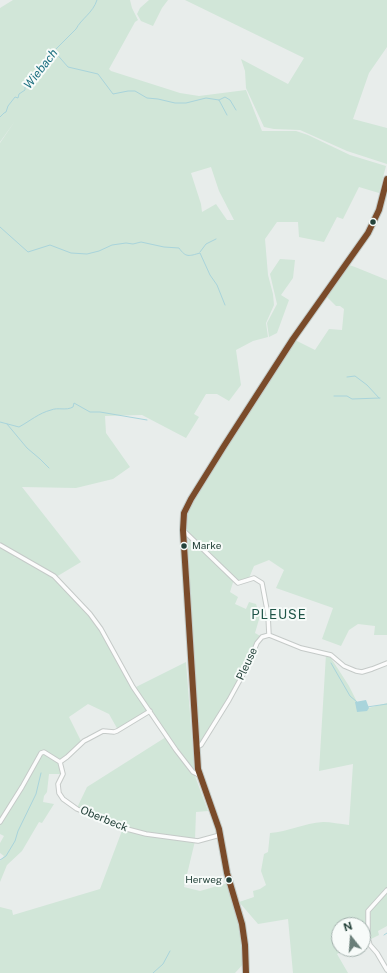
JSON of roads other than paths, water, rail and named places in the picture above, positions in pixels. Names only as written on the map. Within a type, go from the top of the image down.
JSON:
[{"type":"main road","points":[[246,973],[244,931],[227,873],[217,821],[199,775],[183,530],[184,518],[187,506],[293,339],[368,233],[379,210],[387,179]]},
{"type":"street","points":[[183,530],[238,583],[254,578],[262,583],[268,615],[269,635],[301,648],[331,655],[344,666],[356,671],[362,672],[387,663]]},
{"type":"street","points":[[0,545],[54,576],[90,614],[101,629],[133,687],[184,761],[194,773],[199,775]]},
{"type":"street","name":"Pleuse","points":[[197,748],[201,745],[230,700],[257,643],[262,637],[269,635]]},
{"type":"street","points":[[0,822],[22,787],[40,753],[44,752],[60,762],[84,741],[103,731],[117,731],[150,711]]},
{"type":"street","name":"Oberbeck","points":[[60,762],[63,774],[58,784],[59,793],[63,799],[77,809],[123,828],[146,834],[198,841],[220,835]]},
{"type":"street","points":[[387,890],[368,912],[368,938],[370,945],[377,953],[387,970]]},
{"type":"water","points":[[366,700],[369,708],[367,711],[357,712],[355,702]]},
{"type":"waterway","name":"Wiebach","points":[[0,117],[6,112],[8,106],[15,97],[18,98],[19,94],[29,85],[46,59],[76,29],[90,12],[97,0]]},
{"type":"waterway","points":[[54,51],[68,67],[98,74],[113,94],[135,91],[147,98],[175,103],[186,103],[206,98],[219,100],[227,115]]},
{"type":"waterway","points":[[219,100],[225,97],[230,100],[236,110]]},
{"type":"waterway","points":[[0,227],[28,252],[50,245],[71,253],[87,254],[99,251],[112,245],[141,242],[164,247],[179,248],[186,255],[200,253],[210,275],[217,285],[225,305]]},
{"type":"waterway","points":[[200,252],[206,244],[216,239]]},
{"type":"waterway","points":[[347,377],[355,376],[367,385],[379,398]]},
{"type":"waterway","points":[[334,396],[347,396],[352,399],[380,398]]},
{"type":"waterway","points":[[0,422],[19,427],[42,413],[54,409],[70,408],[73,407],[74,403],[90,412],[100,412],[147,420]]},
{"type":"waterway","points":[[7,424],[27,448],[49,468]]},
{"type":"waterway","points":[[331,663],[350,696],[357,702]]},
{"type":"waterway","points":[[367,707],[387,704]]},
{"type":"waterway","points":[[0,860],[6,856],[15,841],[18,831],[36,794],[41,773]]},
{"type":"waterway","points":[[153,973],[163,964],[170,951]]},
{"type":"place","name":"Marke","points":[[184,546]]},
{"type":"place","name":"Herweg","points":[[229,880]]},
{"type":"district","name":"PLEUSE","points":[[279,615]]}]
